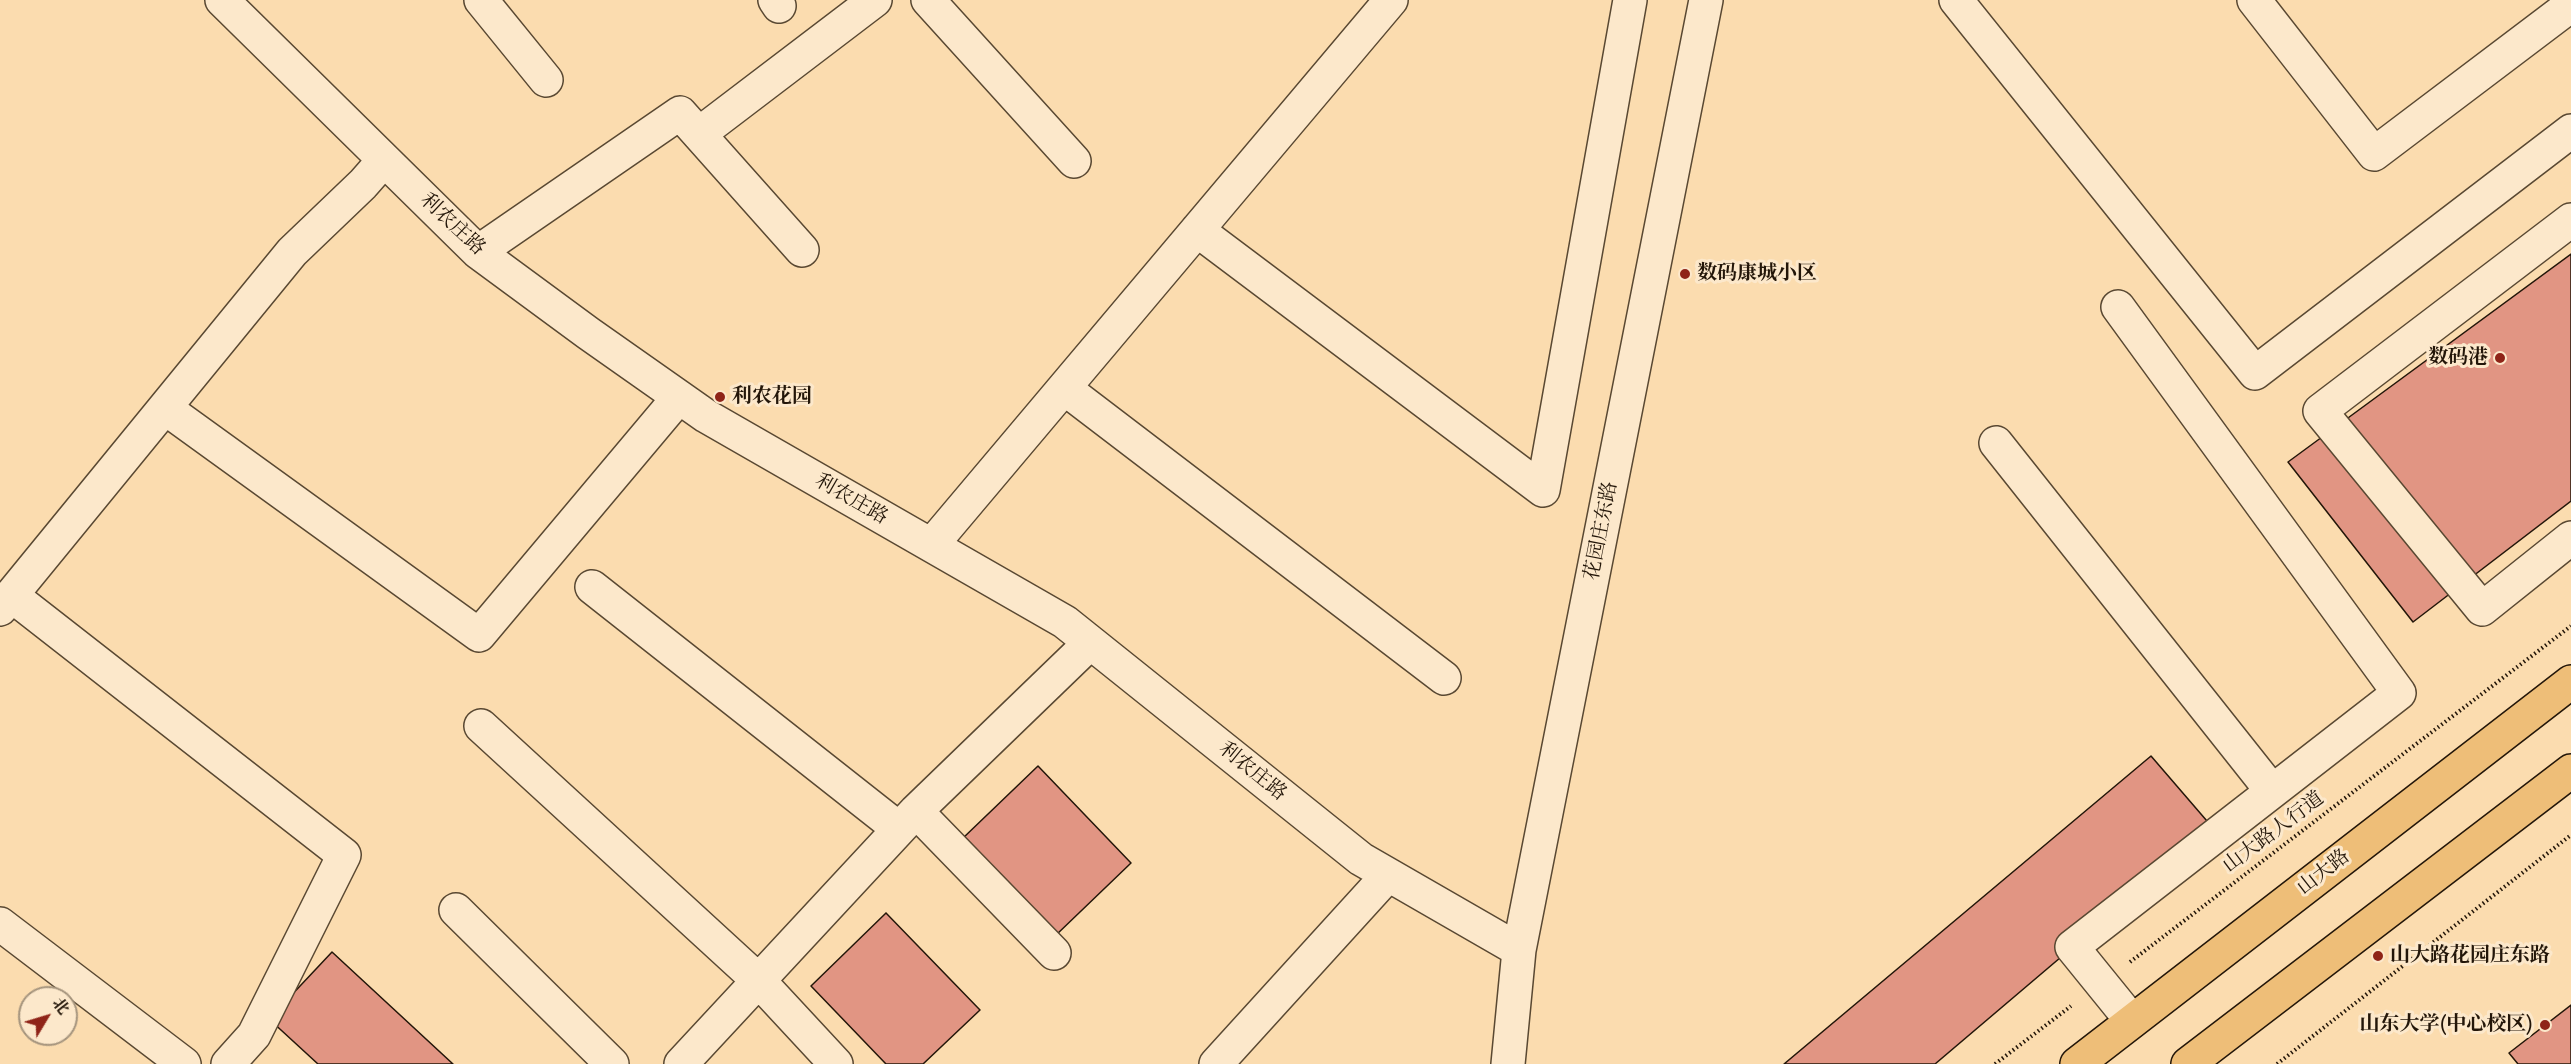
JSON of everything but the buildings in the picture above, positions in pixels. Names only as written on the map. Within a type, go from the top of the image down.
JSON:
[{"type":"main road","name":"山大路","points":[[2077,1064],[2571,682]]},
{"type":"main road","points":[[2188,1064],[2571,771]]},
{"type":"street","name":"利农庄路","points":[[222,0],[478,252],[588,333],[706,416],[1065,622],[1361,859],[1519,950]]},
{"type":"street","points":[[481,0],[546,80]]},
{"type":"street","points":[[699,134],[875,0]]},
{"type":"street","points":[[928,0],[1074,161]]},
{"type":"street","points":[[940,535],[1391,0]]},
{"type":"street","points":[[1197,230],[1543,490],[1630,0]]},
{"type":"street","name":"花园庄东路","points":[[1508,1064],[1519,950],[1706,0]]},
{"type":"street","points":[[1956,0],[2255,373],[2571,131]]},
{"type":"street","points":[[2254,0],[2374,154],[2571,5]]},
{"type":"street","points":[[478,252],[680,113],[802,250]]},
{"type":"street","points":[[228,1064],[254,1035],[344,855],[6,602],[292,252],[363,184],[384,160]]},
{"type":"street","points":[[2571,220],[2320,411],[2482,609],[2571,538]]},
{"type":"street","points":[[2118,307],[2399,693],[2072,947],[2132,1021]]},
{"type":"street","points":[[1064,388],[1444,678]]},
{"type":"street","points":[[165,408],[479,635],[679,397]]},
{"type":"street","points":[[1996,443],[2272,791]]},
{"type":"street","points":[[592,587],[908,820],[1054,953]]},
{"type":"street","points":[[681,1064],[908,820],[1090,643]]},
{"type":"street","points":[[481,726],[759,981],[836,1064]]},
{"type":"street","points":[[1216,1064],[1388,876]]},
{"type":"street","points":[[456,910],[612,1064]]},
{"type":"street","points":[[0,924],[184,1064]]},
{"type":"path","name":"山大路人行道","points":[[2127,963],[2571,626]]},
{"type":"path","points":[[2277,1064],[2571,835]]},
{"type":"path","points":[[1995,1064],[2080,999]]},
{"type":"place","name":"数码康城小区","points":[[1685,274]]},
{"type":"place","name":"数码港","points":[[2500,358]]},
{"type":"place","name":"利农花园","points":[[720,397]]},
{"type":"place","name":"山大路花园庄东路","points":[[2378,956]]},
{"type":"place","name":"山东大学(中心校区)","points":[[2545,1025]]}]
